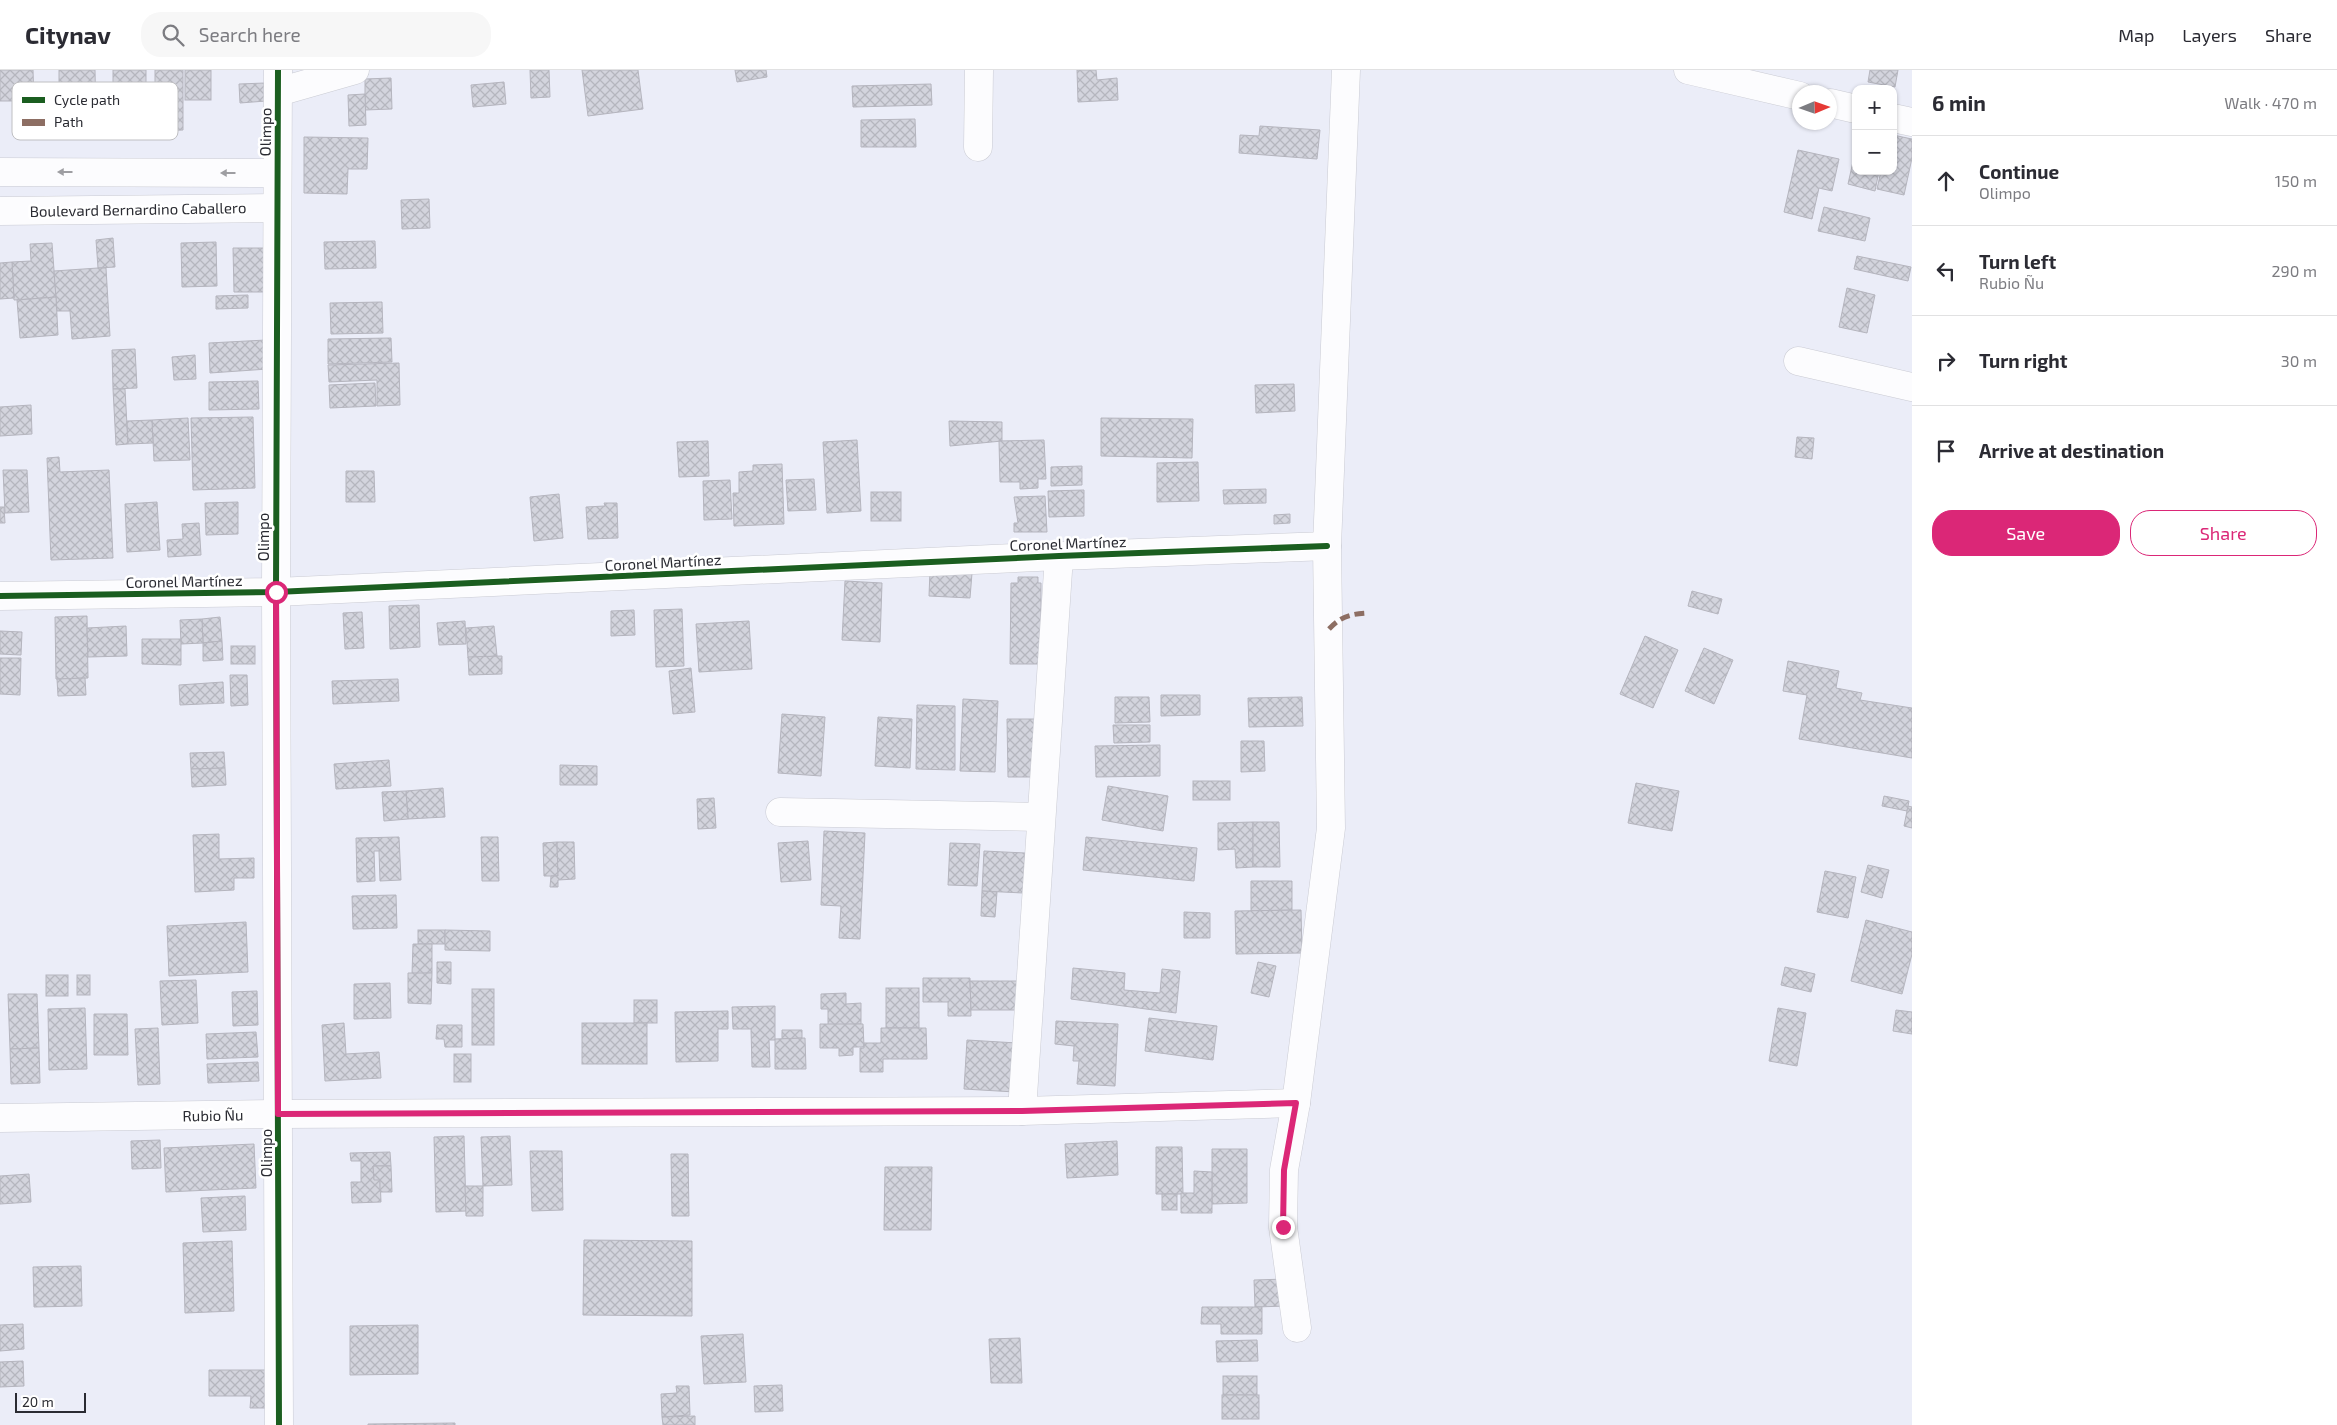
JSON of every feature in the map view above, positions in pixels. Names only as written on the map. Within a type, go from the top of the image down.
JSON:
[{"type":"street","points":[[278,81],[355,70]]},
{"type":"street","points":[[978,147],[979,70]]},
{"type":"street","points":[[1297,1328],[1283,1227],[1284,1170],[1296,1103],[1331,828],[1327,546],[1346,70]]},
{"type":"street","points":[[1688,70],[1792,94]]},
{"type":"street","name":"Olimpo","points":[[278,81],[276,173],[276,592],[279,1425]]},
{"type":"street","points":[[1837,105],[1852,108]]},
{"type":"street","points":[[1897,119],[1912,122]]},
{"type":"street","points":[[0,172],[276,173]]},
{"type":"street","name":"Boulevard Bernardino Caballero","points":[[0,211],[276,208]]},
{"type":"street","points":[[1798,361],[1912,387]]},
{"type":"street","name":"Coronel Martínez","points":[[0,596],[276,592],[1059,556],[1327,546]]},
{"type":"street","points":[[1022,1111],[1059,556]]},
{"type":"street","points":[[780,812],[1041,817]]},
{"type":"street","name":"Rubio Ñu","points":[[0,1118],[278,1114],[1022,1111],[1296,1103]]},
{"type":"building","points":[[0,70],[33,70],[33,82],[12,82],[12,101],[0,101]]},
{"type":"building","points":[[59,70],[95,70],[95,82],[59,82]]},
{"type":"building","points":[[113,70],[146,70],[146,82],[113,82]]},
{"type":"building","points":[[155,70],[183,70],[183,130],[178,130],[178,82],[155,82]]},
{"type":"building","points":[[185,70],[211,70],[211,100],[185,100]]},
{"type":"building","points":[[530,70],[549,70],[550,97],[531,98]]},
{"type":"building","points":[[582,70],[638,70],[643,109],[588,116]]},
{"type":"building","points":[[735,70],[766,70],[767,77],[737,82]]},
{"type":"building","points":[[1077,70],[1096,70],[1097,80],[1117,78],[1118,100],[1078,102]]},
{"type":"building","points":[[1870,70],[1898,70],[1895,85],[1868,82]]},
{"type":"building","points":[[391,78],[392,109],[365,110],[365,79]]},
{"type":"building","points":[[504,82],[506,104],[473,107],[471,85]]},
{"type":"building","points":[[265,83],[266,101],[240,103],[239,84]]},
{"type":"building","points":[[931,84],[932,105],[853,107],[852,86]]},
{"type":"building","points":[[365,94],[366,125],[349,126],[348,95]]},
{"type":"building","points":[[915,119],[916,147],[861,147],[861,120]]},
{"type":"building","points":[[1260,126],[1320,130],[1317,159],[1239,153],[1240,135],[1259,136]]},
{"type":"building","points":[[1897,136],[1912,139],[1912,158],[1904,195],[1877,189],[1880,175],[1897,175]]},
{"type":"building","points":[[304,137],[368,138],[367,169],[348,169],[347,194],[304,193]]},
{"type":"building","points":[[1798,150],[1839,159],[1832,191],[1819,188],[1812,219],[1784,212]]},
{"type":"building","points":[[1852,166],[1852,175],[1878,175],[1875,191],[1848,184]]},
{"type":"building","points":[[429,199],[430,228],[402,229],[401,200]]},
{"type":"building","points":[[1824,207],[1870,218],[1865,241],[1818,231]]},
{"type":"building","points":[[113,238],[115,267],[98,268],[96,240]]},
{"type":"building","points":[[375,241],[376,268],[325,269],[324,242]]},
{"type":"building","points":[[216,242],[217,286],[182,287],[181,243]]},
{"type":"building","points":[[52,243],[56,297],[14,300],[12,262],[31,261],[30,244]]},
{"type":"building","points":[[233,248],[265,248],[266,292],[234,292]]},
{"type":"building","points":[[1857,256],[1911,267],[1908,281],[1854,269]]},
{"type":"building","points":[[12,262],[14,298],[0,299],[0,263]]},
{"type":"building","points":[[106,268],[110,336],[72,339],[70,311],[57,311],[54,271]]},
{"type":"building","points":[[1847,288],[1875,295],[1867,333],[1839,327]]},
{"type":"building","points":[[248,295],[248,308],[216,309],[216,296]]},
{"type":"building","points":[[56,297],[58,335],[20,338],[17,300]]},
{"type":"building","points":[[382,302],[383,333],[331,334],[330,303]]},
{"type":"building","points":[[391,338],[392,362],[328,364],[328,339]]},
{"type":"building","points":[[266,340],[268,369],[210,373],[209,343]]},
{"type":"building","points":[[135,349],[137,388],[113,389],[112,350]]},
{"type":"building","points":[[195,355],[196,379],[174,380],[172,357]]},
{"type":"building","points":[[399,363],[400,405],[377,406],[377,380],[329,382],[328,365]]},
{"type":"building","points":[[258,381],[259,409],[209,410],[209,382]]},
{"type":"building","points":[[375,383],[376,406],[330,408],[329,385]]},
{"type":"building","points":[[1294,384],[1295,411],[1256,413],[1255,385]]},
{"type":"building","points":[[113,389],[125,389],[128,444],[116,445]]},
{"type":"building","points":[[31,405],[32,434],[0,436],[0,407]]},
{"type":"building","points":[[253,417],[255,488],[193,490],[191,418]]},
{"type":"building","points":[[188,418],[190,460],[154,461],[152,420]]},
{"type":"building","points":[[1101,418],[1193,419],[1192,458],[1101,456]]},
{"type":"building","points":[[152,420],[153,443],[128,444],[127,421]]},
{"type":"building","points":[[949,421],[1002,422],[1002,441],[950,446]]},
{"type":"building","points":[[1797,437],[1814,438],[1812,459],[1795,457]]},
{"type":"building","points":[[857,440],[861,511],[827,513],[823,442]]},
{"type":"building","points":[[1044,440],[1046,479],[1038,479],[1038,488],[1020,489],[1020,482],[1000,482],[999,441]]},
{"type":"building","points":[[708,441],[709,476],[679,477],[677,442]]},
{"type":"building","points":[[59,457],[60,472],[109,470],[113,558],[51,560],[47,458]]},
{"type":"building","points":[[1198,462],[1199,501],[1157,502],[1157,463]]},
{"type":"building","points":[[782,464],[784,524],[734,526],[733,493],[739,493],[739,472],[753,471],[753,465]]},
{"type":"building","points":[[1082,466],[1082,485],[1051,486],[1051,467]]},
{"type":"building","points":[[3,470],[27,470],[29,512],[5,513]]},
{"type":"building","points":[[346,471],[374,471],[375,502],[346,502]]},
{"type":"building","points":[[814,479],[816,510],[788,511],[786,480]]},
{"type":"building","points":[[730,480],[732,519],[704,520],[703,481]]},
{"type":"building","points":[[1266,489],[1266,503],[1224,504],[1223,490]]},
{"type":"building","points":[[1084,490],[1084,516],[1049,517],[1048,491]]},
{"type":"building","points":[[871,492],[901,492],[901,521],[871,521]]},
{"type":"building","points":[[559,494],[563,538],[534,541],[530,497]]},
{"type":"building","points":[[1045,496],[1047,532],[1014,532],[1014,523],[1018,523],[1014,497]]},
{"type":"building","points":[[157,502],[160,550],[127,552],[125,504]]},
{"type":"building","points":[[238,502],[238,534],[206,535],[205,503]]},
{"type":"building","points":[[604,503],[617,503],[618,538],[588,539],[586,507],[605,506]]},
{"type":"building","points":[[0,507],[4,507],[5,523],[0,523]]},
{"type":"building","points":[[1290,514],[1290,523],[1274,524],[1274,515]]},
{"type":"building","points":[[199,523],[201,555],[168,557],[167,540],[183,539],[182,524]]},
{"type":"building","points":[[930,571],[972,573],[970,598],[929,596]]},
{"type":"building","points":[[1018,577],[1038,577],[1038,583],[1041,583],[1041,664],[1010,664],[1011,583],[1018,583]]},
{"type":"building","points":[[845,581],[882,583],[880,642],[842,640]]},
{"type":"building","points":[[1692,591],[1722,599],[1718,614],[1688,606]]},
{"type":"building","points":[[419,605],[420,647],[390,649],[389,606]]},
{"type":"building","points":[[682,609],[684,666],[656,667],[654,610]]},
{"type":"building","points":[[634,610],[635,635],[611,636],[611,611]]},
{"type":"building","points":[[362,612],[364,648],[345,649],[343,613]]},
{"type":"building","points":[[87,616],[88,678],[56,679],[55,617]]},
{"type":"building","points":[[220,617],[222,641],[203,643],[202,619]]},
{"type":"building","points":[[202,619],[203,643],[181,644],[180,620]]},
{"type":"building","points":[[465,621],[466,644],[439,645],[437,623]]},
{"type":"building","points":[[749,621],[752,669],[699,672],[696,624]]},
{"type":"building","points":[[126,626],[127,656],[88,657],[87,628]]},
{"type":"building","points":[[494,626],[497,656],[468,658],[466,628]]},
{"type":"building","points":[[0,631],[22,632],[21,655],[0,654]]},
{"type":"building","points":[[1645,636],[1678,650],[1653,708],[1620,694]]},
{"type":"building","points":[[142,639],[181,639],[181,665],[142,664]]},
{"type":"building","points":[[222,641],[223,660],[203,661],[203,643]]},
{"type":"building","points":[[231,646],[255,646],[255,664],[231,664]]},
{"type":"building","points":[[1704,648],[1733,660],[1714,704],[1685,691]]},
{"type":"building","points":[[502,656],[502,674],[469,675],[468,657]]},
{"type":"building","points":[[0,658],[21,658],[20,695],[0,694]]},
{"type":"building","points":[[1788,661],[1839,671],[1836,688],[1862,693],[1860,700],[1912,708],[1912,758],[1799,739],[1807,695],[1783,691]]},
{"type":"building","points":[[691,668],[695,712],[673,714],[669,671]]},
{"type":"building","points":[[230,675],[247,675],[248,705],[231,706]]},
{"type":"building","points":[[85,678],[86,695],[58,696],[57,679]]},
{"type":"building","points":[[398,679],[399,701],[333,704],[332,681]]},
{"type":"building","points":[[223,682],[224,703],[180,705],[179,685]]},
{"type":"building","points":[[1161,695],[1200,695],[1200,715],[1161,716]]},
{"type":"building","points":[[1115,697],[1149,697],[1150,722],[1115,723]]},
{"type":"building","points":[[1302,697],[1303,726],[1249,727],[1248,698]]},
{"type":"building","points":[[963,699],[998,701],[995,772],[960,771]]},
{"type":"building","points":[[917,705],[955,706],[955,770],[916,769]]},
{"type":"building","points":[[782,714],[825,717],[821,776],[778,773]]},
{"type":"building","points":[[878,717],[912,719],[910,768],[875,766]]},
{"type":"building","points":[[1007,719],[1039,719],[1039,777],[1008,777]]},
{"type":"building","points":[[1113,725],[1150,725],[1150,742],[1114,743]]},
{"type":"building","points":[[1241,741],[1264,741],[1265,771],[1241,772]]},
{"type":"building","points":[[1160,745],[1160,776],[1096,777],[1095,746]]},
{"type":"building","points":[[224,752],[225,768],[191,769],[190,753]]},
{"type":"building","points":[[389,760],[391,786],[336,789],[334,764]]},
{"type":"building","points":[[560,765],[597,766],[597,785],[560,785]]},
{"type":"building","points":[[225,768],[226,785],[192,787],[191,769]]},
{"type":"building","points":[[1193,781],[1230,781],[1230,800],[1193,800]]},
{"type":"building","points":[[1636,783],[1679,791],[1672,831],[1628,823]]},
{"type":"building","points":[[1108,786],[1168,796],[1163,831],[1102,820]]},
{"type":"building","points":[[443,788],[445,817],[408,819],[406,791]]},
{"type":"building","points":[[406,791],[408,819],[384,821],[382,792]]},
{"type":"building","points":[[1884,796],[1909,801],[1907,811],[1882,806]]},
{"type":"building","points":[[714,798],[716,828],[698,829],[697,799]]},
{"type":"building","points":[[1908,806],[1912,807],[1912,828],[1904,826]]},
{"type":"building","points":[[1253,822],[1253,867],[1236,868],[1235,849],[1218,850],[1218,823]]},
{"type":"building","points":[[1253,822],[1279,822],[1280,867],[1253,867]]},
{"type":"building","points":[[824,831],[865,833],[860,939],[839,938],[841,906],[821,905]]},
{"type":"building","points":[[219,834],[219,859],[254,858],[254,878],[234,878],[234,890],[195,892],[193,835]]},
{"type":"building","points":[[399,837],[401,880],[380,881],[379,851],[374,851],[375,881],[357,882],[356,838]]},
{"type":"building","points":[[481,837],[498,837],[499,881],[482,881]]},
{"type":"building","points":[[1086,837],[1197,848],[1194,881],[1083,870]]},
{"type":"building","points":[[808,841],[811,880],[781,882],[778,843]]},
{"type":"building","points":[[557,842],[558,876],[544,876],[543,843]]},
{"type":"building","points":[[557,842],[574,842],[575,879],[558,880],[558,887],[550,887],[551,876],[558,876]]},
{"type":"building","points":[[950,843],[980,844],[977,886],[948,885]]},
{"type":"building","points":[[984,851],[1025,853],[1023,893],[982,891]]},
{"type":"building","points":[[1868,865],[1889,870],[1882,898],[1861,892]]},
{"type":"building","points":[[1825,871],[1856,877],[1848,918],[1817,912]]},
{"type":"building","points":[[1251,881],[1292,881],[1292,910],[1251,911]]},
{"type":"building","points":[[982,891],[997,892],[995,917],[981,916]]},
{"type":"building","points":[[396,895],[397,928],[353,929],[352,896]]},
{"type":"building","points":[[1301,910],[1302,953],[1236,954],[1235,911]]},
{"type":"building","points":[[1184,912],[1210,913],[1210,938],[1184,938]]},
{"type":"building","points":[[1866,920],[1912,932],[1912,954],[1902,994],[1851,981]]},
{"type":"building","points":[[246,922],[248,972],[169,976],[167,926]]},
{"type":"building","points":[[418,930],[445,930],[445,944],[418,944]]},
{"type":"building","points":[[445,930],[490,931],[490,951],[445,950]]},
{"type":"building","points":[[413,944],[432,944],[432,973],[412,974]]},
{"type":"building","points":[[437,962],[451,962],[451,984],[437,983]]},
{"type":"building","points":[[1258,962],[1276,966],[1269,997],[1251,993]]},
{"type":"building","points":[[1785,967],[1815,974],[1811,992],[1781,985]]},
{"type":"building","points":[[1073,968],[1125,973],[1124,990],[1160,993],[1162,969],[1180,971],[1176,1013],[1071,999]]},
{"type":"building","points":[[408,973],[432,973],[431,1004],[408,1003]]},
{"type":"building","points":[[46,975],[68,975],[68,996],[46,996]]},
{"type":"building","points":[[77,975],[90,975],[90,995],[77,995]]},
{"type":"building","points":[[923,978],[970,978],[971,1016],[948,1016],[948,1002],[923,1002]]},
{"type":"building","points":[[196,980],[198,1023],[162,1025],[160,981]]},
{"type":"building","points":[[970,981],[1020,981],[1020,1010],[971,1010]]},
{"type":"building","points":[[390,983],[391,1018],[354,1019],[354,984]]},
{"type":"building","points":[[886,988],[919,988],[919,1028],[886,1028]]},
{"type":"building","points":[[472,989],[494,989],[494,1045],[472,1045]]},
{"type":"building","points":[[257,991],[258,1025],[233,1026],[232,992]]},
{"type":"building","points":[[846,993],[846,1004],[861,1003],[861,1024],[828,1025],[828,1009],[821,1009],[821,994]]},
{"type":"building","points":[[8,994],[37,994],[39,1048],[10,1049]]},
{"type":"building","points":[[634,1000],[657,1000],[657,1023],[634,1023]]},
{"type":"building","points":[[775,1006],[775,1040],[769,1040],[770,1067],[752,1067],[751,1029],[733,1029],[732,1007]]},
{"type":"building","points":[[85,1008],[87,1069],[49,1070],[48,1009]]},
{"type":"building","points":[[1778,1008],[1806,1013],[1797,1066],[1769,1061]]},
{"type":"building","points":[[1896,1010],[1912,1012],[1912,1034],[1893,1031]]},
{"type":"building","points":[[728,1011],[728,1029],[718,1029],[718,1061],[676,1062],[675,1012]]},
{"type":"building","points":[[94,1014],[127,1014],[128,1055],[94,1055]]},
{"type":"building","points":[[1149,1018],[1217,1026],[1213,1060],[1145,1051]]},
{"type":"building","points":[[1056,1021],[1118,1024],[1115,1086],[1077,1084],[1079,1061],[1073,1061],[1074,1046],[1055,1044]]},
{"type":"building","points":[[344,1023],[346,1054],[379,1052],[381,1078],[325,1081],[322,1025]]},
{"type":"building","points":[[582,1023],[647,1023],[647,1064],[582,1064]]},
{"type":"building","points":[[820,1024],[863,1024],[864,1047],[853,1047],[853,1055],[839,1056],[839,1048],[820,1048]]},
{"type":"building","points":[[437,1025],[462,1025],[462,1047],[445,1047],[444,1039],[436,1039]]},
{"type":"building","points":[[158,1028],[160,1084],[138,1085],[135,1029]]},
{"type":"building","points":[[881,1028],[926,1028],[927,1059],[883,1059],[883,1072],[860,1072],[860,1048],[864,1048],[864,1043],[881,1043]]},
{"type":"building","points":[[782,1030],[802,1030],[802,1038],[782,1039]]},
{"type":"building","points":[[256,1032],[258,1057],[207,1059],[206,1034]]},
{"type":"building","points":[[805,1038],[806,1069],[775,1069],[775,1039]]},
{"type":"building","points":[[967,1040],[1017,1043],[1015,1092],[964,1089]]},
{"type":"building","points":[[39,1048],[40,1083],[11,1084],[10,1049]]},
{"type":"building","points":[[454,1054],[471,1054],[471,1082],[454,1082]]},
{"type":"building","points":[[258,1062],[259,1081],[208,1083],[207,1064]]},
{"type":"building","points":[[464,1136],[466,1211],[436,1212],[434,1137]]},
{"type":"building","points":[[510,1136],[512,1185],[483,1186],[481,1137]]},
{"type":"building","points":[[160,1140],[161,1168],[132,1169],[131,1141]]},
{"type":"building","points":[[1117,1141],[1118,1175],[1067,1178],[1065,1144]]},
{"type":"building","points":[[254,1144],[256,1188],[166,1192],[164,1148]]},
{"type":"building","points":[[1156,1147],[1182,1147],[1183,1194],[1156,1194]]},
{"type":"building","points":[[1212,1149],[1247,1149],[1247,1203],[1212,1204]]},
{"type":"building","points":[[530,1151],[562,1151],[563,1210],[532,1211]]},
{"type":"building","points":[[390,1152],[391,1166],[373,1166],[374,1179],[380,1179],[381,1202],[352,1203],[351,1182],[361,1182],[361,1161],[351,1161],[350,1153]]},
{"type":"building","points":[[671,1154],[688,1154],[689,1216],[672,1216]]},
{"type":"building","points":[[373,1166],[391,1166],[392,1192],[380,1192],[380,1180],[374,1180]]},
{"type":"building","points":[[885,1167],[932,1167],[931,1230],[884,1230]]},
{"type":"building","points":[[1194,1171],[1212,1172],[1212,1213],[1181,1213],[1181,1193],[1194,1193]]},
{"type":"building","points":[[29,1174],[31,1202],[0,1204],[0,1176]]},
{"type":"building","points":[[465,1186],[483,1186],[483,1216],[466,1216]]},
{"type":"building","points":[[1162,1194],[1177,1194],[1177,1210],[1162,1210]]},
{"type":"building","points":[[245,1196],[246,1230],[203,1232],[201,1198]]},
{"type":"building","points":[[584,1240],[692,1241],[692,1316],[583,1315]]},
{"type":"building","points":[[232,1241],[234,1311],[185,1313],[183,1243]]},
{"type":"building","points":[[81,1266],[82,1306],[34,1307],[33,1267]]},
{"type":"building","points":[[1286,1279],[1287,1306],[1255,1307],[1254,1280]]},
{"type":"building","points":[[1202,1307],[1262,1307],[1262,1334],[1221,1334],[1221,1324],[1201,1324]]},
{"type":"building","points":[[23,1324],[24,1349],[0,1351],[0,1325]]},
{"type":"building","points":[[418,1325],[418,1374],[350,1375],[350,1326]]},
{"type":"building","points":[[743,1334],[746,1382],[704,1384],[701,1336]]},
{"type":"building","points":[[1020,1338],[1022,1383],[991,1383],[989,1339]]},
{"type":"building","points":[[1257,1340],[1258,1361],[1217,1362],[1216,1341]]},
{"type":"building","points":[[23,1361],[24,1386],[0,1387],[0,1362]]},
{"type":"building","points":[[209,1370],[271,1370],[270,1408],[250,1408],[251,1396],[209,1396]]},
{"type":"building","points":[[1223,1376],[1257,1376],[1257,1395],[1223,1395]]},
{"type":"building","points":[[782,1385],[783,1411],[755,1412],[754,1386]]},
{"type":"building","points":[[676,1386],[689,1386],[690,1415],[662,1417],[661,1394],[677,1393]]},
{"type":"building","points":[[1222,1395],[1259,1395],[1259,1419],[1222,1419]]},
{"type":"building","points":[[695,1416],[695,1425],[663,1425],[662,1417]]},
{"type":"building","points":[[455,1423],[455,1425],[368,1425],[368,1424]]},
{"type":"marked path","points":[[1329,629],[1347,616],[1368,613]]},
{"type":"cycle path","points":[[278,70],[276,592],[279,1425]]},
{"type":"cycle path","points":[[0,596],[276,592],[1059,556],[1327,546]]},
{"type":"route","points":[[276,592],[278,1114],[1022,1111],[1296,1103],[1284,1170],[1283,1227]]}]
